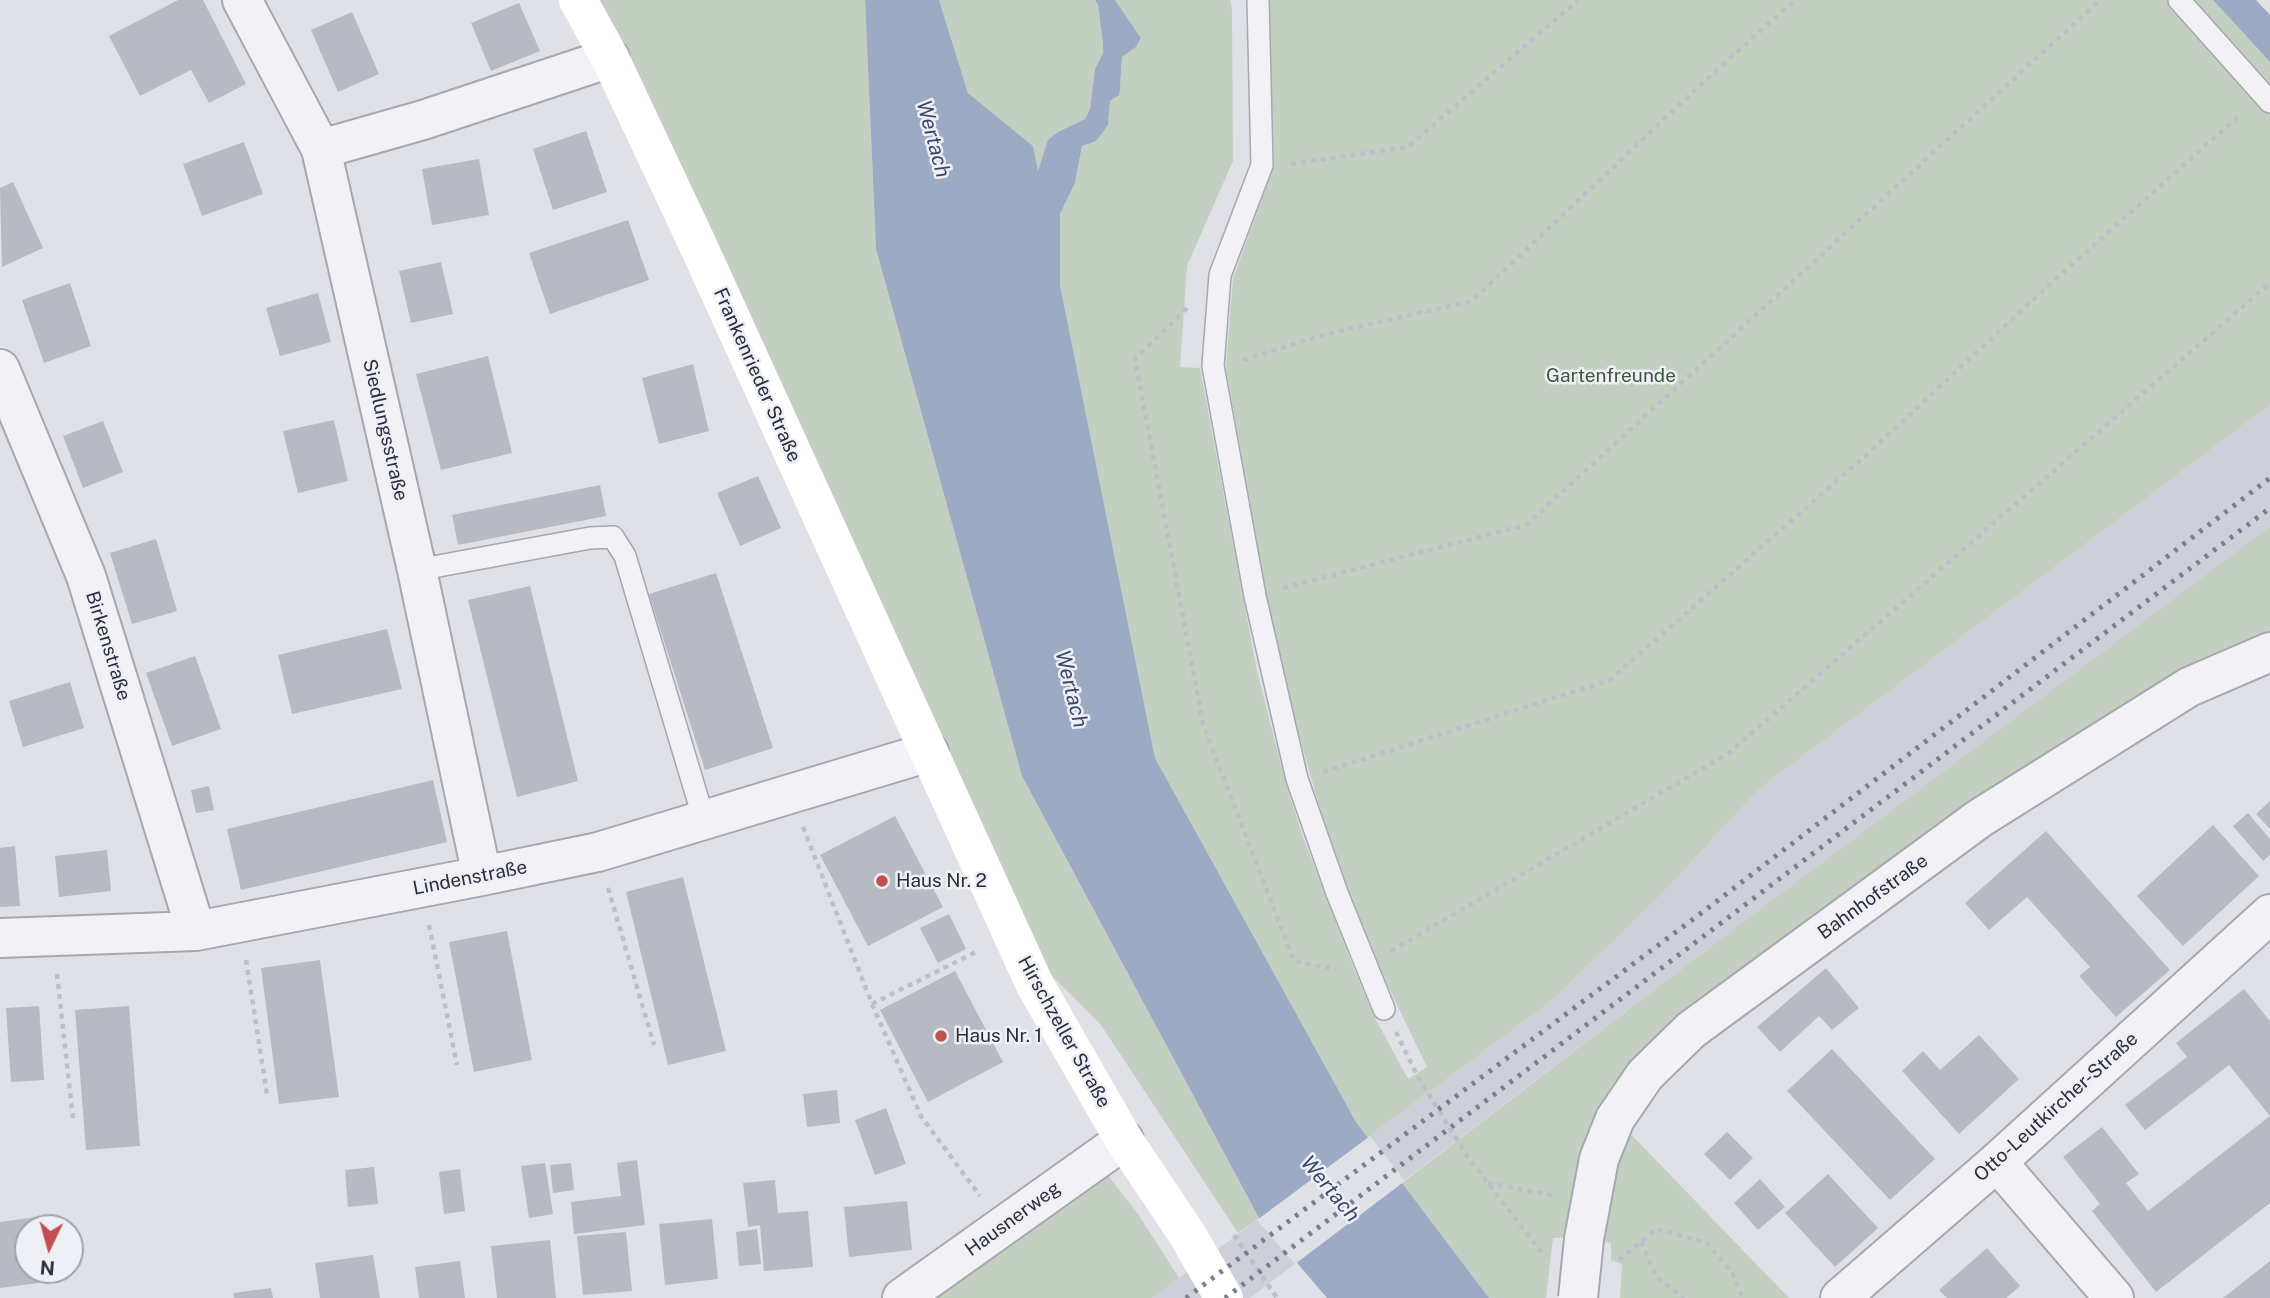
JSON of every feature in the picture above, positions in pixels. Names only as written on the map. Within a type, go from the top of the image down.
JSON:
[{"type":"street","name":"Siedlungsstraße","points":[[242,0],[321,149],[417,570],[482,876]]},
{"type":"street","name":"Frankenrieder Straße","points":[[578,0],[610,58],[697,243],[929,752]]},
{"type":"street","points":[[321,149],[423,120],[610,58]]},
{"type":"street","name":"Birkenstraße","points":[[0,369],[86,576],[196,931]]},
{"type":"street","name":"Bahnhofstraße","points":[[1578,1298],[1599,1159],[1615,1119],[1645,1074],[1691,1030],[1992,810],[2189,687],[2270,652]]},
{"type":"street","name":"Lindenstraße","points":[[0,938],[196,931],[482,876],[598,852],[929,752]]},
{"type":"street","name":"Hirschzeller Straße","points":[[929,752],[1035,985],[1124,1140],[1187,1234],[1224,1298]]},
{"type":"street","name":"Otto-Leutkircher-Straße","points":[[1840,1298],[2264,932]]},
{"type":"street","name":"Hausnerweg","points":[[902,1298],[1124,1140]]},
{"type":"street","points":[[1997,1162],[2113,1298]]},
{"type":"lane","points":[[1258,0],[1262,164],[1220,275],[1213,366],[1255,596],[1297,779],[1313,829],[1384,1009]]},
{"type":"lane","points":[[2179,0],[2266,98]]},
{"type":"lane","points":[[417,570],[590,538],[613,537],[625,556],[704,820]]},
{"type":"path","points":[[1262,164],[1284,165],[1408,147],[1578,0]]},
{"type":"path","points":[[1213,366],[1229,364],[1323,335],[1472,301],[1698,87],[1795,0]]},
{"type":"path","points":[[1255,596],[1526,525],[2100,0]]},
{"type":"path","points":[[1297,779],[1611,680],[1864,457],[2047,287],[2266,98]]},
{"type":"path","points":[[1220,275],[1135,359],[1203,724],[1294,961],[1367,970],[1729,753],[2270,283]]},
{"type":"path","points":[[802,824],[872,1004],[921,1116],[1002,1227]]},
{"type":"path","points":[[598,852],[654,1045]]},
{"type":"path","points":[[422,887],[457,1065]]},
{"type":"path","points":[[240,922],[267,1094]]},
{"type":"path","points":[[53,937],[73,1119]]},
{"type":"path","points":[[872,1004],[984,948]]},
{"type":"path","points":[[1384,1009],[1418,1077],[1467,1156],[1550,1263]]},
{"type":"path","points":[[1487,1183],[1588,1221]]},
{"type":"path","points":[[1617,1262],[1657,1229],[1707,1243],[1732,1272],[1743,1298]]},
{"type":"path","points":[[1641,1242],[1656,1276],[1684,1298]]},
{"type":"shaded area","points":[[2270,405],[2270,526],[1735,928],[1250,1298],[1152,1298],[1550,1002],[1661,895],[1759,789]]},
{"type":"green space","points":[[594,0],[865,0],[876,249],[1022,776],[1259,1218],[1238,1233],[1101,1025],[1048,972]]},
{"type":"green space","points":[[939,0],[1095,0],[1098,5],[1103,53],[1095,69],[1090,109],[1085,119],[1073,125],[1038,173],[1033,146],[968,93]]},
{"type":"green space","name":"Gartenfreunde","points":[[1115,0],[1230,0],[1233,161],[1187,266],[1180,367],[1200,368],[1257,671],[1286,784],[1303,837],[1352,964],[1374,1016],[1408,1079],[1427,1067],[1383,976],[1345,888],[1279,666],[1226,368],[1233,278],[1274,165],[1269,0],[2169,0],[2270,114],[2270,405],[1759,789],[1661,895],[1550,1002],[1367,1138],[1155,758],[1060,285],[1060,214],[1075,183],[1082,146],[1108,125],[1110,101],[1118,95],[1120,88],[1122,57],[1136,47],[1141,38]]},
{"type":"green space","points":[[2189,0],[2213,0],[2270,62],[2270,94]]},
{"type":"green space","points":[[2270,526],[2270,636],[1684,1021],[1571,1237],[1553,1238],[1546,1298],[1489,1298],[1402,1183],[1735,928]]},
{"type":"green space","points":[[1624,1127],[1789,1298],[1620,1298],[1622,1264],[1611,1260],[1611,1243],[1599,1241]]},
{"type":"green space","points":[[1102,1168],[1138,1214],[1179,1278],[1152,1298],[917,1298]]},
{"type":"water","name":"Wertach","points":[[865,0],[939,0],[968,93],[1033,146],[1038,171],[1048,140],[1085,119],[1090,109],[1095,69],[1103,53],[1098,5],[1095,0],[1115,0],[1141,38],[1136,47],[1122,57],[1119,95],[1110,101],[1108,125],[1096,141],[1082,146],[1075,183],[1060,214],[1060,285],[1155,758],[1356,1122],[1489,1298],[1327,1298],[1259,1218],[1022,776],[876,249]]},
{"type":"water","points":[[2213,0],[2256,0],[2270,15],[2270,62]]},
{"type":"pier","points":[[1370,1136],[1405,1181],[1295,1264],[1257,1220]]},
{"type":"building","points":[[178,0],[203,0],[246,84],[209,103],[191,70],[140,96],[109,36]]},
{"type":"building","points":[[519,3],[540,51],[491,71],[471,23]]},
{"type":"building","points":[[352,12],[379,74],[338,92],[311,30]]},
{"type":"building","points":[[586,131],[607,192],[553,210],[533,149]]},
{"type":"building","points":[[244,142],[263,194],[202,216],[183,164]]},
{"type":"building","points":[[479,159],[489,215],[432,225],[422,169]]},
{"type":"building","points":[[13,182],[43,248],[2,267],[0,188]]},
{"type":"building","points":[[628,220],[649,280],[550,314],[529,253]]},
{"type":"building","points":[[441,262],[453,314],[411,323],[399,271]]},
{"type":"building","points":[[70,283],[91,346],[44,363],[22,300]]},
{"type":"building","points":[[318,293],[331,342],[280,356],[266,308]]},
{"type":"building","points":[[488,356],[512,453],[441,470],[416,374]]},
{"type":"building","points":[[693,364],[709,431],[659,444],[642,378]]},
{"type":"building","points":[[334,420],[348,481],[298,493],[283,431]]},
{"type":"building","points":[[103,421],[123,472],[83,488],[63,436]]},
{"type":"building","points":[[758,476],[781,528],[740,546],[717,493]]},
{"type":"building","points":[[600,485],[606,516],[458,545],[452,515]]},
{"type":"building","points":[[156,539],[177,611],[132,624],[110,553]]},
{"type":"building","points":[[716,573],[773,748],[705,770],[649,594]]},
{"type":"building","points":[[530,586],[578,781],[517,797],[468,600]]},
{"type":"building","points":[[387,629],[402,689],[292,714],[278,655]]},
{"type":"building","points":[[195,656],[221,729],[172,746],[146,673]]},
{"type":"building","points":[[70,682],[84,728],[23,747],[9,701]]},
{"type":"building","points":[[433,780],[447,842],[241,890],[227,829]]},
{"type":"building","points":[[209,786],[214,810],[196,813],[191,790]]},
{"type":"building","points":[[2270,801],[2270,829],[2256,814]]},
{"type":"building","points":[[2248,813],[2270,839],[2270,855],[2263,861],[2233,826]]},
{"type":"building","name":"Haus Nr. 2","points":[[895,816],[943,907],[868,946],[820,855]]},
{"type":"building","points":[[2213,825],[2259,876],[2183,946],[2137,896]]},
{"type":"building","points":[[2046,831],[2170,970],[2116,1017],[2079,976],[2090,967],[2027,897],[1989,930],[1965,903]]},
{"type":"building","points":[[15,846],[20,906],[0,907],[0,848]]},
{"type":"building","points":[[107,850],[111,891],[59,897],[55,856]]},
{"type":"building","points":[[683,877],[726,1051],[668,1065],[626,892]]},
{"type":"building","points":[[949,914],[966,949],[938,963],[920,928]]},
{"type":"building","points":[[507,931],[532,1060],[474,1072],[449,942]]},
{"type":"building","points":[[320,960],[339,1097],[279,1104],[261,968]]},
{"type":"building","points":[[1826,968],[1859,1008],[1832,1030],[1819,1016],[1780,1052],[1757,1027]]},
{"type":"building","name":"Haus Nr. 1","points":[[955,971],[1003,1062],[928,1102],[880,1010]]},
{"type":"building","points":[[2244,989],[2270,1021],[2270,1116],[2229,1065],[2145,1130],[2125,1105],[2187,1057],[2176,1043]]},
{"type":"building","points":[[39,1006],[44,1080],[11,1082],[6,1008]]},
{"type":"building","points":[[129,1006],[140,1146],[86,1150],[75,1010]]},
{"type":"building","points":[[1979,1035],[2019,1079],[1959,1134],[1902,1071],[1923,1051],[1940,1070]]},
{"type":"building","points":[[1832,1049],[1935,1159],[1890,1200],[1787,1091]]},
{"type":"building","points":[[837,1090],[840,1123],[807,1127],[803,1094]]},
{"type":"building","points":[[886,1108],[906,1164],[875,1175],[855,1120]]},
{"type":"building","points":[[2270,1116],[2270,1203],[2156,1292],[2092,1211],[2100,1204],[2063,1157],[2102,1127],[2139,1174],[2126,1183],[2148,1211]]},
{"type":"building","points":[[1727,1132],[1753,1158],[1730,1180],[1704,1154]]},
{"type":"building","points":[[637,1160],[645,1225],[574,1234],[571,1202],[621,1196],[617,1163]]},
{"type":"building","points":[[545,1163],[553,1214],[529,1218],[521,1166]]},
{"type":"building","points":[[571,1163],[574,1190],[553,1193],[550,1165]]},
{"type":"building","points":[[374,1167],[378,1204],[348,1207],[345,1170]]},
{"type":"building","points":[[460,1169],[465,1211],[444,1214],[439,1172]]},
{"type":"building","points":[[1828,1174],[1878,1228],[1835,1267],[1785,1213]]},
{"type":"building","points":[[1760,1179],[1785,1207],[1758,1230],[1734,1203]]},
{"type":"building","points":[[775,1180],[778,1213],[808,1211],[813,1267],[764,1271],[760,1225],[748,1227],[743,1183]]},
{"type":"building","points":[[907,1201],[912,1250],[849,1257],[844,1207]]},
{"type":"building","points":[[712,1219],[718,1279],[665,1285],[659,1224]]},
{"type":"building","points":[[14,1220],[14,1284],[31,1284],[0,1288],[0,1222]]},
{"type":"building","points":[[757,1229],[761,1264],[739,1266],[736,1232]]},
{"type":"building","points":[[626,1232],[632,1291],[583,1295],[577,1236]]},
{"type":"building","points":[[550,1240],[556,1298],[497,1298],[491,1246]]},
{"type":"building","points":[[1987,1248],[2020,1286],[2006,1298],[1947,1298],[1939,1290]]},
{"type":"building","points":[[373,1255],[380,1298],[320,1298],[315,1263]]},
{"type":"building","points":[[460,1261],[465,1298],[419,1298],[415,1267]]},
{"type":"building","points":[[2270,1261],[2270,1298],[2223,1298]]},
{"type":"building","points":[[271,1288],[273,1298],[234,1298],[233,1293]]},
{"type":"railway","points":[[1186,1298],[1700,914],[2270,478]]},
{"type":"railway","points":[[1225,1298],[2270,508]]},
{"type":"place","name":"Haus Nr. 2","points":[[882,881]]},
{"type":"place","name":"Haus Nr. 1","points":[[941,1036]]}]
